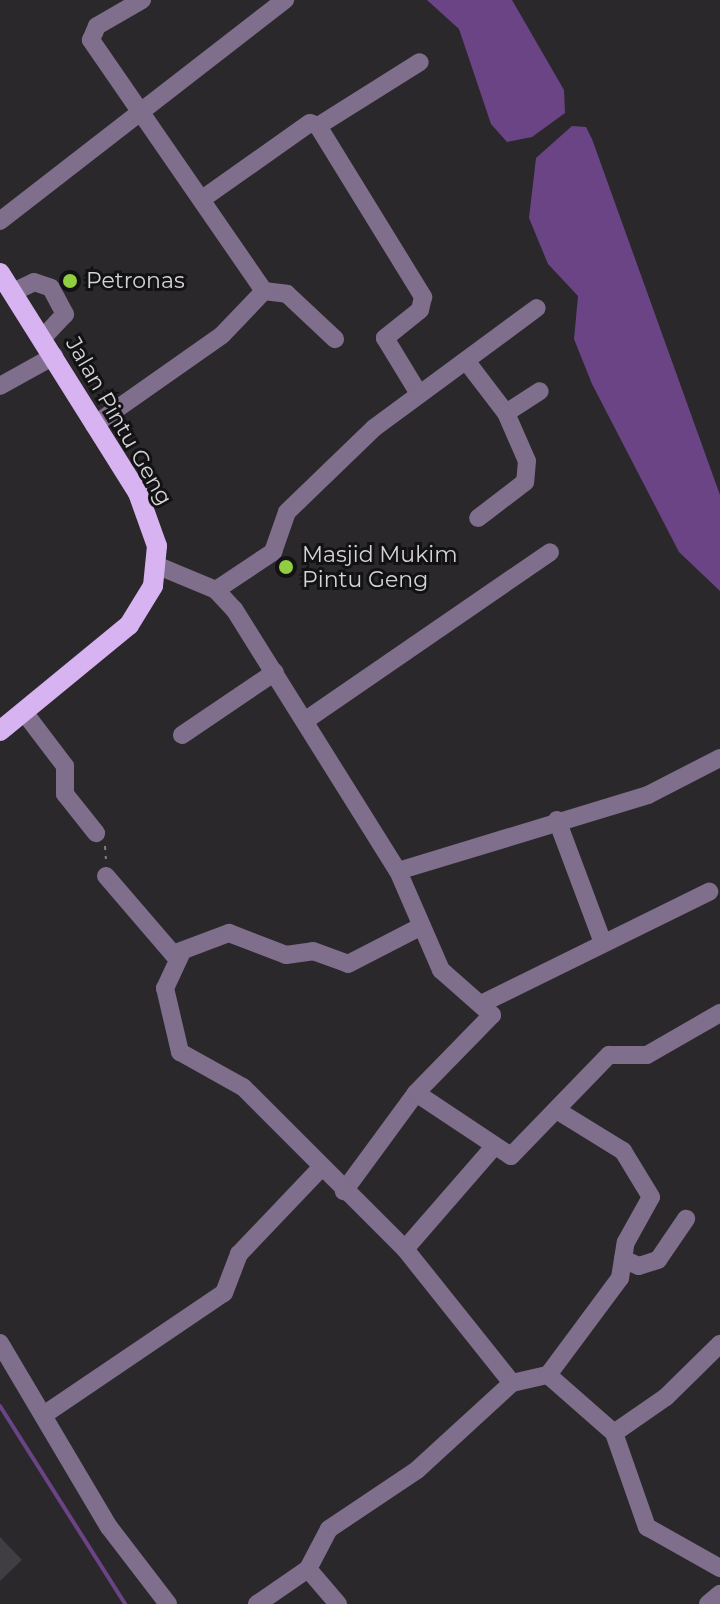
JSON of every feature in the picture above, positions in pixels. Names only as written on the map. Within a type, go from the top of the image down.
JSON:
[{"type":"main road","name":"Jalan Pintu Geng","points":[[0,273],[48,347],[151,521],[156,565]]},
{"type":"main road","points":[[0,731],[129,625],[156,565]]},
{"type":"street","points":[[142,0],[91,32],[144,113],[205,197],[264,291]]},
{"type":"street","points":[[0,221],[144,113],[285,0]]},
{"type":"street","points":[[318,126],[420,62]]},
{"type":"street","points":[[205,197],[310,123],[318,126],[423,297],[420,310],[385,338],[419,394]]},
{"type":"street","points":[[0,386],[48,347],[65,314],[51,288],[34,282],[13,292]]},
{"type":"street","points":[[264,291],[287,294],[335,339]]},
{"type":"street","points":[[94,425],[222,335],[264,291]]},
{"type":"street","points":[[216,590],[273,552],[287,512],[419,394],[467,362],[537,308]]},
{"type":"street","points":[[467,362],[506,413],[527,461],[525,482],[478,518]]},
{"type":"street","points":[[506,413],[540,391]]},
{"type":"street","points":[[306,720],[550,552]]},
{"type":"street","points":[[156,565],[216,590],[275,672],[398,871],[441,970],[485,1002],[488,1025],[416,1093],[344,1191]]},
{"type":"street","points":[[182,735],[275,672]]},
{"type":"street","points":[[24,712],[65,766],[65,794],[96,833]]},
{"type":"street","points":[[398,871],[557,820],[648,795],[720,758]]},
{"type":"street","points":[[557,820],[603,943]]},
{"type":"street","points":[[106,876],[164,949],[181,954],[229,933],[286,955],[313,951],[348,964],[422,926]]},
{"type":"street","points":[[485,1002],[709,892]]},
{"type":"street","points":[[181,954],[165,988],[180,1052],[243,1087],[405,1249],[512,1383]]},
{"type":"street","points":[[416,1093],[491,1150],[518,1154],[609,1055],[647,1055],[720,1013]]},
{"type":"street","points":[[257,1604],[308,1569],[329,1529],[417,1470],[512,1383],[548,1375],[620,1278],[623,1259],[651,1197],[634,1179],[629,1157],[558,1111]]},
{"type":"street","points":[[405,1249],[491,1150]]},
{"type":"street","points":[[45,1414],[224,1293],[239,1254],[321,1168]]},
{"type":"street","points":[[623,1259],[639,1266],[658,1260],[686,1219]]},
{"type":"street","points":[[0,1343],[45,1414],[109,1527],[168,1604]]},
{"type":"street","points":[[614,1433],[666,1397],[720,1344]]},
{"type":"street","points":[[548,1375],[614,1433],[647,1527],[720,1568]]},
{"type":"street","points":[[308,1569],[338,1604]]},
{"type":"street","points":[[708,1604],[720,1594]]},
{"type":"path","points":[[96,833],[105,847],[106,876]]},
{"type":"shaded area","points":[[427,0],[512,0],[564,90],[565,113],[532,137],[507,142],[491,124],[459,29]]},
{"type":"shaded area","points":[[572,126],[586,127],[592,139],[720,495],[720,591],[679,552],[592,384],[574,339],[578,296],[548,264],[529,218],[536,158]]},
{"type":"building","points":[[0,1537],[22,1560],[0,1581]]},
{"type":"waterway","points":[[0,1406],[125,1604]]},
{"type":"place","name":"Petronas","points":[[70,281]]},
{"type":"place","name":"Masjid Mukim Pintu Geng","points":[[286,567]]}]
